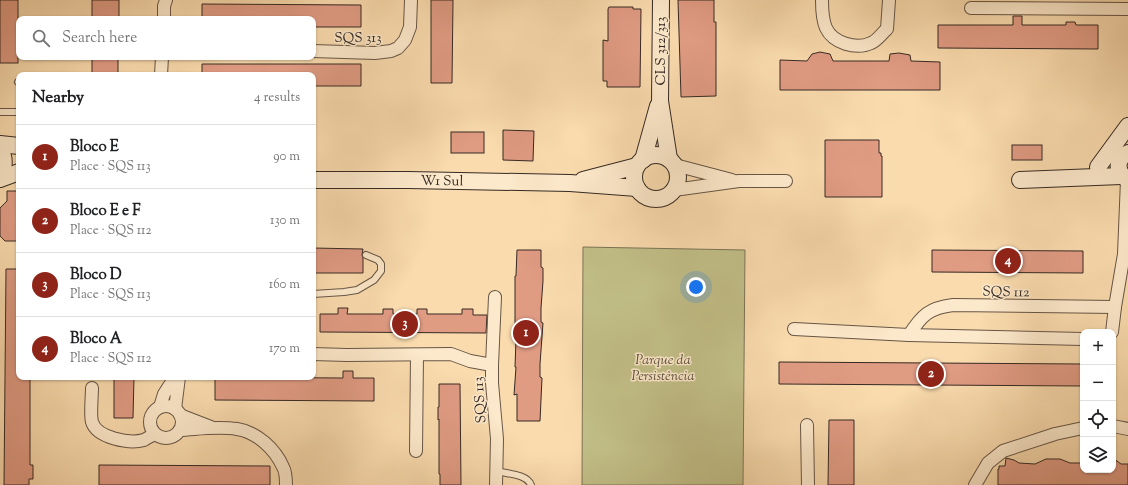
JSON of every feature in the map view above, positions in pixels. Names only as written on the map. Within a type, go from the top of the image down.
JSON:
[{"type":"street","points":[[164,16],[166,0]]},
{"type":"street","name":"SQS 313","points":[[316,52],[375,53],[391,51],[398,48],[405,40],[410,27],[412,0]]},
{"type":"street","name":"CLS 312/313","points":[[661,0],[660,101],[672,162]]},
{"type":"street","points":[[822,0],[826,29],[834,39],[846,44],[860,46],[872,43],[887,29],[889,0]]},
{"type":"street","points":[[971,8],[1128,9]]},
{"type":"street","points":[[161,72],[162,60]]},
{"type":"street","name":"CLS 312/313","points":[[640,163],[660,101]]},
{"type":"street","points":[[1098,167],[1128,126]]},
{"type":"street","points":[[1112,329],[1124,254],[1127,214],[1124,168],[1128,138]]},
{"type":"street","points":[[0,144],[16,146]]},
{"type":"street","points":[[0,149],[4,162],[0,176]]},
{"type":"street","points":[[672,162],[678,173],[678,182],[674,190],[668,196],[660,199],[643,195],[637,188],[634,174],[640,163],[651,156],[660,155],[672,162],[739,181]]},
{"type":"street","name":"W1 Sul","points":[[570,183],[640,163]]},
{"type":"street","points":[[1076,177],[1098,167],[1124,168]]},
{"type":"street","points":[[1020,180],[1076,177],[1124,168]]},
{"type":"street","points":[[0,179],[16,173]]},
{"type":"street","name":"W1 Sul","points":[[316,180],[570,183],[637,188]]},
{"type":"street","points":[[674,190],[739,181],[786,181]]},
{"type":"street","points":[[492,365],[495,297]]},
{"type":"street","name":"SQS 112","points":[[909,335],[917,322],[928,312],[939,307],[953,305],[1115,308]]},
{"type":"street","points":[[794,329],[909,335],[1080,339]]},
{"type":"street","name":"SQS 113","points":[[316,354],[451,354],[470,361],[492,365],[492,383],[497,439],[496,485]]},
{"type":"street","points":[[416,451],[417,355]]},
{"type":"street","points":[[160,407],[164,394],[173,380]]},
{"type":"street","points":[[179,380],[178,412],[182,422],[180,430],[177,434],[169,438],[159,437],[155,434],[150,427],[150,419],[153,412],[160,407],[168,406],[178,412],[214,428]]},
{"type":"street","points":[[92,388],[91,421],[96,430],[109,438],[134,441],[144,440],[155,434]]},
{"type":"street","points":[[808,425],[808,485]]},
{"type":"street","points":[[1116,427],[1128,429]]},
{"type":"street","points":[[180,430],[214,428],[238,429],[257,436],[273,449],[284,468],[286,485]]},
{"type":"street","points":[[975,485],[988,463],[1003,451],[1055,434],[1080,429]]},
{"type":"lane","points":[[0,112],[16,112]]},
{"type":"lane","points":[[316,294],[357,290],[374,280],[381,271],[381,264],[378,260],[366,255]]},
{"type":"lane","points":[[497,472],[524,478],[530,481],[531,485]]},
{"type":"green space","name":"Parque da Persistência","points":[[583,247],[745,250],[743,485],[582,485]]},
{"type":"building","points":[[0,0],[18,0],[18,16],[16,16],[16,60],[18,60],[18,63],[0,63]]},
{"type":"building","points":[[92,0],[119,0],[119,16],[92,16]]},
{"type":"building","points":[[431,0],[453,0],[452,83],[431,83]]},
{"type":"building","points":[[678,0],[714,0],[714,22],[716,22],[716,96],[681,97]]},
{"type":"building","points":[[202,4],[361,5],[361,27],[316,27],[316,16],[202,16]]},
{"type":"building","points":[[609,7],[633,7],[633,9],[641,9],[640,87],[607,87],[607,81],[603,81],[603,40],[608,41]]},
{"type":"building","points":[[1013,16],[1022,16],[1022,25],[1066,25],[1066,22],[1075,22],[1076,25],[1098,25],[1098,49],[938,48],[938,25],[1013,25]]},
{"type":"building","points":[[820,52],[830,54],[833,61],[889,61],[890,54],[899,53],[910,55],[911,61],[940,62],[940,90],[780,90],[780,60],[807,61],[812,54]]},
{"type":"building","points":[[92,60],[118,60],[118,72],[92,72]]},
{"type":"building","points":[[202,64],[361,64],[361,86],[316,86],[316,72],[202,72]]},
{"type":"building","points":[[503,130],[534,131],[533,161],[503,160]]},
{"type":"building","points":[[451,132],[484,132],[484,153],[451,153]]},
{"type":"building","points":[[825,140],[879,140],[879,153],[881,153],[882,156],[882,197],[825,197]]},
{"type":"building","points":[[1012,145],[1042,145],[1042,160],[1012,160]]},
{"type":"building","points":[[7,191],[16,191],[16,241],[5,241],[0,236],[0,208],[7,201]]},
{"type":"building","points":[[316,248],[363,249],[363,273],[316,273]]},
{"type":"building","points":[[517,250],[541,250],[543,281],[541,322],[543,323],[540,364],[540,377],[542,378],[540,421],[517,421],[517,394],[514,395],[516,367],[515,276]]},
{"type":"building","points":[[932,250],[1083,251],[1083,273],[932,272]]},
{"type":"building","points":[[6,269],[16,269],[16,380],[30,380],[30,465],[33,465],[33,479],[29,479],[29,485],[4,485]]},
{"type":"building","points":[[338,308],[348,308],[347,314],[383,314],[383,309],[393,309],[393,314],[417,314],[417,309],[427,309],[427,314],[462,314],[462,309],[473,309],[473,315],[487,315],[486,333],[320,332],[320,314],[338,314]]},
{"type":"building","points":[[779,362],[1080,364],[1080,386],[779,384]]},
{"type":"building","points":[[343,371],[353,371],[353,378],[374,378],[374,401],[215,400],[215,380],[316,380],[316,378],[343,378]]},
{"type":"building","points":[[114,380],[134,380],[133,418],[114,418]]},
{"type":"building","points":[[439,384],[460,384],[461,485],[440,485],[439,419],[438,420]]},
{"type":"building","points":[[829,420],[854,420],[854,485],[828,485]]},
{"type":"building","points":[[1006,458],[1019,463],[1035,464],[1046,459],[1060,459],[1070,463],[1080,463],[1080,473],[1116,473],[1116,460],[1121,464],[1128,464],[1128,485],[998,485],[999,466],[1005,466]]},
{"type":"building","points":[[99,465],[270,466],[270,485],[99,485]]},
{"type":"place","name":"Bloco A","points":[[1008,261]]},
{"type":"place","name":"Bloco D","points":[[405,324]]},
{"type":"place","name":"Bloco E","points":[[526,333]]},
{"type":"place","name":"Bloco E e F","points":[[931,374]]}]
